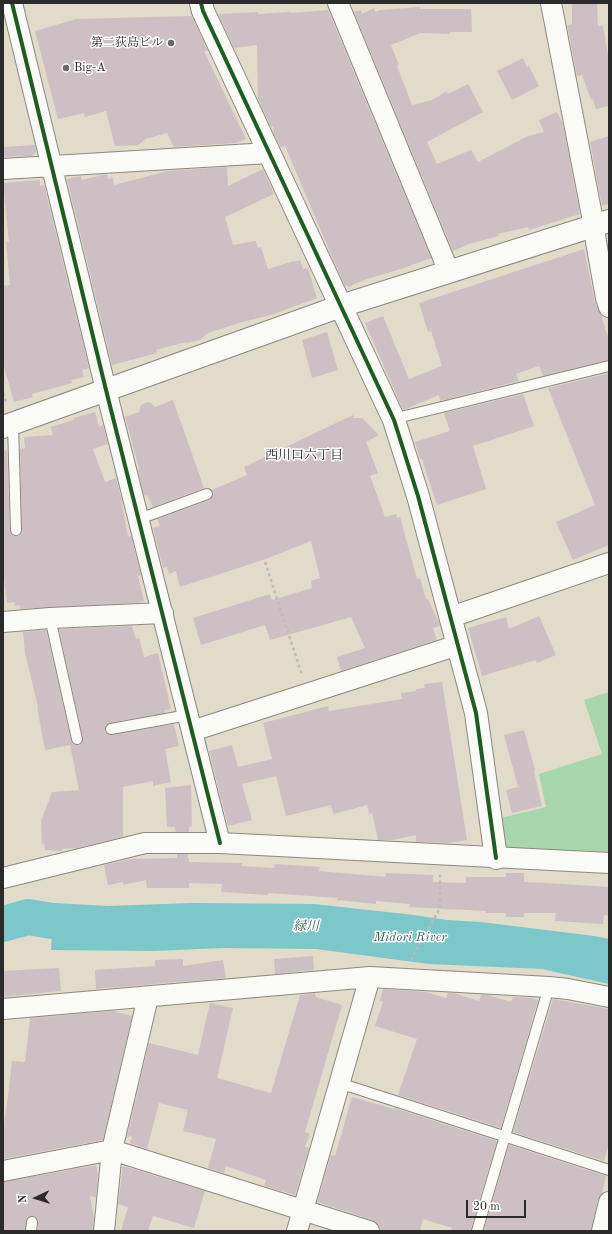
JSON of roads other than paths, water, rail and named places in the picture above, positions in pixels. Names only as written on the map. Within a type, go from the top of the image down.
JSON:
[{"type":"street","points":[[12,3],[106,390],[220,843]]},
{"type":"street","points":[[201,3],[203,11],[394,420],[418,496],[476,713],[496,858]]},
{"type":"street","points":[[338,3],[449,272]]},
{"type":"street","points":[[551,3],[602,224],[596,242],[609,307]]},
{"type":"street","points":[[3,169],[269,153]]},
{"type":"street","points":[[8,426],[341,306],[602,224]]},
{"type":"street","points":[[451,617],[609,563]]},
{"type":"street","points":[[3,622],[50,618],[162,613]]},
{"type":"street","points":[[190,723],[309,694],[458,645]]},
{"type":"street","points":[[3,878],[145,843],[220,843],[609,863]]},
{"type":"street","points":[[296,1231],[370,977]]},
{"type":"street","points":[[3,1008],[148,997],[370,977],[548,987],[568,989],[609,997]]},
{"type":"street","points":[[104,1231],[112,1150],[148,997]]},
{"type":"street","points":[[3,1171],[112,1150],[369,1231]]},
{"type":"street","points":[[602,1231],[609,1202]]},
{"type":"lane","points":[[394,420],[609,366]]},
{"type":"lane","points":[[8,426],[16,530]]},
{"type":"lane","points":[[139,519],[207,494]]},
{"type":"lane","points":[[50,618],[77,739]]},
{"type":"lane","points":[[111,729],[190,723]]},
{"type":"lane","points":[[477,1231],[548,987]]},
{"type":"lane","points":[[339,1083],[609,1170]]},
{"type":"water","name":"Midori River","points":[[54,903],[108,906],[192,903],[314,904],[594,936],[609,939],[609,984],[542,969],[429,964],[316,949],[223,948],[153,951],[51,950]]},
{"type":"waterway","name":"緑川","points":[[3,924],[28,917],[70,924],[102,926]]},
{"type":"place","name":"第二荻島ビル","points":[[171,43]]},
{"type":"place","name":"Big-A","points":[[66,68]]},
{"type":"district","name":"西川口六丁目","points":[[304,456]]}]
